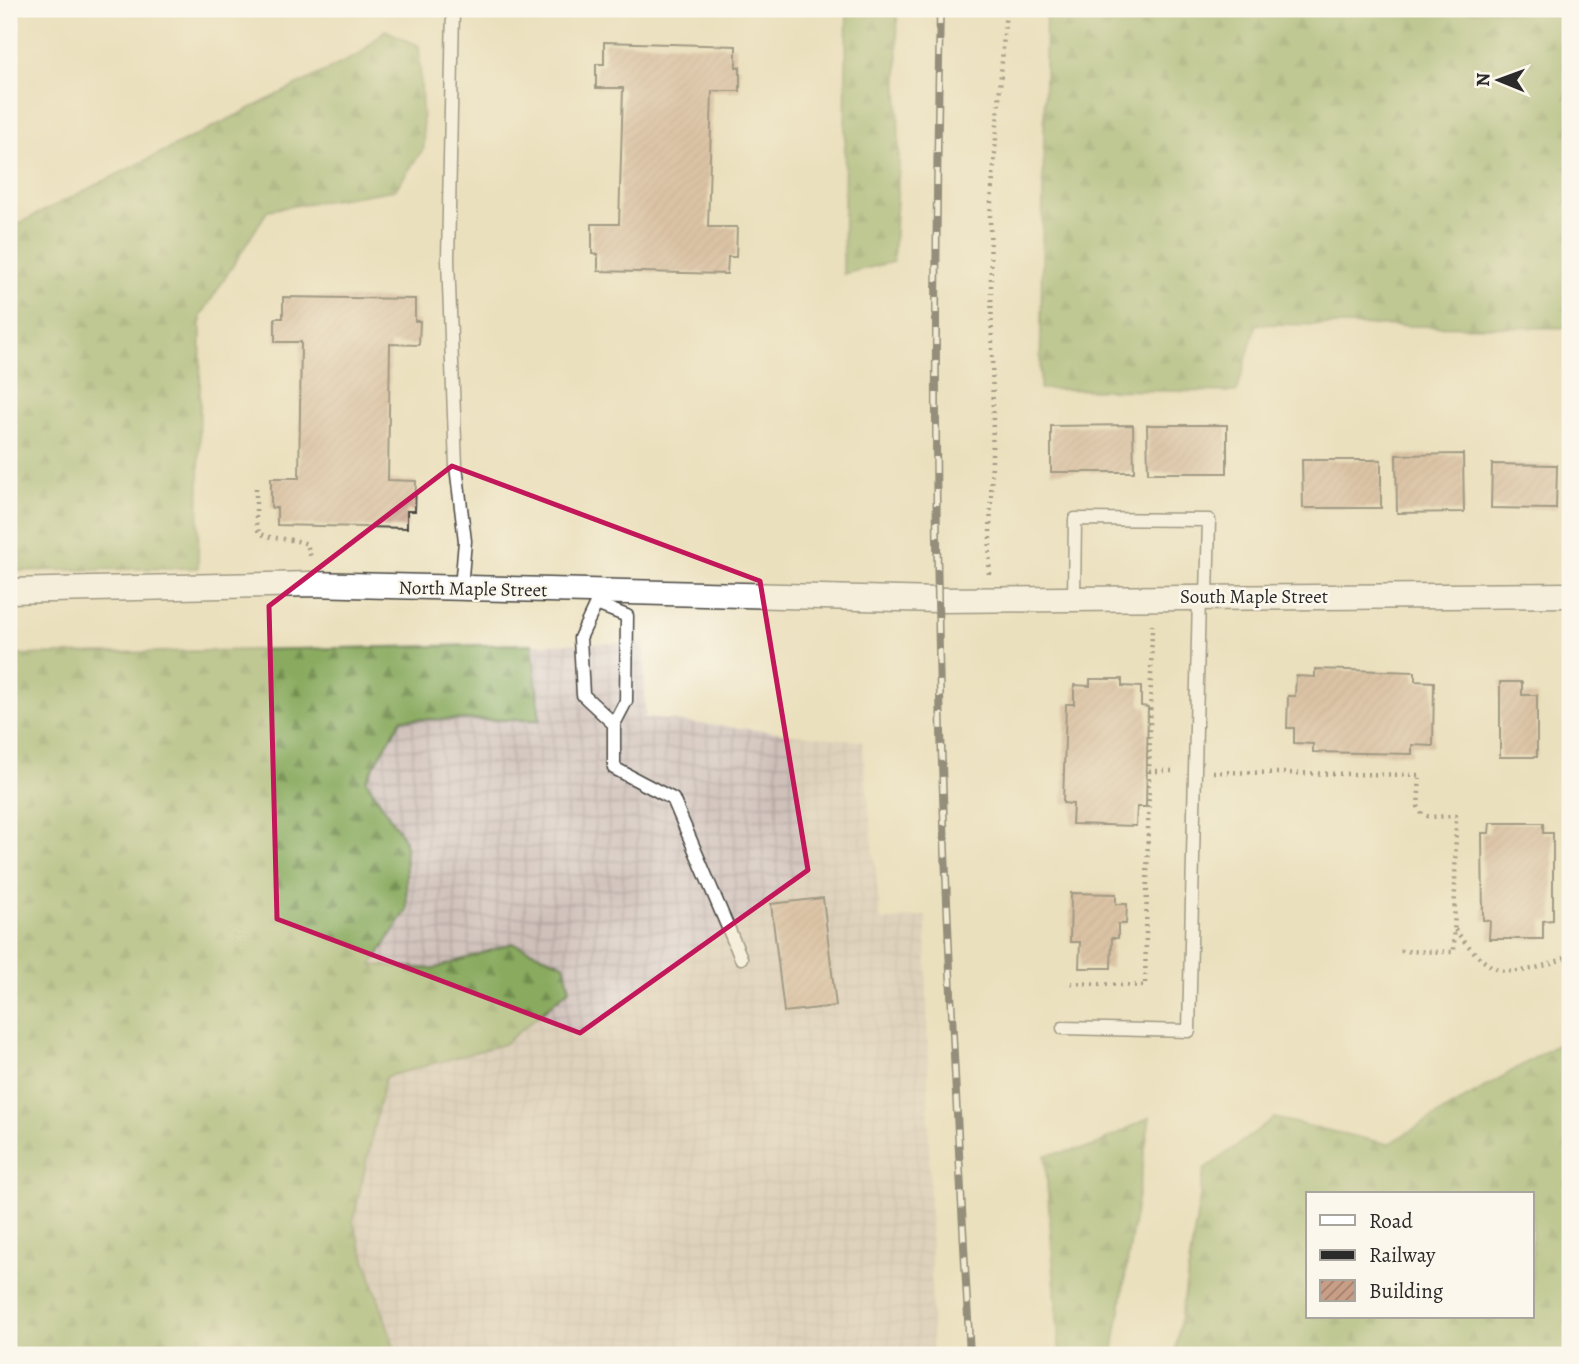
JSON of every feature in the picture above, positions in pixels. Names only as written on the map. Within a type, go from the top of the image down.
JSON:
[{"type":"street","name":"North Maple Street","points":[[9,591],[310,584],[461,588],[597,597],[937,600]]},
{"type":"street","name":"South Maple Street","points":[[937,600],[1570,595]]},
{"type":"lane","points":[[453,9],[448,260],[456,466],[465,541],[461,588]]},
{"type":"lane","points":[[1063,1028],[1189,1031],[1194,771],[1209,520],[1075,519],[1074,598]]},
{"type":"lane","points":[[614,724],[583,695],[580,638],[597,597],[627,616],[626,701],[614,724],[614,768],[673,799],[741,958]]},
{"type":"path","points":[[989,599],[993,417],[990,216],[1006,9]]},
{"type":"path","points":[[256,488],[256,523],[259,533],[272,540],[295,539],[307,544],[313,566]]},
{"type":"path","points":[[1071,983],[1145,986],[1153,624]]},
{"type":"path","points":[[1149,771],[1420,775],[1418,806],[1422,814],[1430,817],[1456,816],[1454,952],[1396,951]]},
{"type":"path","points":[[1454,930],[1477,955],[1499,970],[1549,965],[1570,956]]},
{"type":"highlighted area","points":[[452,466],[760,581],[808,870],[580,1033],[277,919],[269,606]]},
{"type":"shaded area","points":[[644,643],[645,718],[862,741],[881,921],[926,916],[932,1355],[396,1355],[353,1222],[385,1077],[504,1044],[513,943],[433,969],[371,965],[405,841],[366,781],[402,719],[540,720],[532,644]]},
{"type":"green space","points":[[847,9],[897,9],[899,164],[893,262],[843,274]]},
{"type":"green space","points":[[1046,9],[1570,9],[1570,328],[1256,324],[1237,392],[1040,389]]},
{"type":"green space","points":[[385,30],[419,46],[424,148],[395,190],[268,210],[201,316],[198,568],[9,571],[9,228],[360,54]]},
{"type":"green space","points":[[532,644],[540,720],[402,719],[366,780],[405,841],[407,910],[372,965],[433,969],[513,943],[564,964],[570,989],[504,1044],[385,1077],[353,1222],[397,1355],[9,1355],[9,655]]},
{"type":"green space","points":[[1570,1037],[1570,1355],[1175,1355],[1204,1170],[1274,1118],[1388,1144]]},
{"type":"green space","points":[[1150,1117],[1113,1355],[1060,1355],[1045,1155],[1092,1147]]},
{"type":"building","points":[[604,42],[736,46],[736,67],[740,67],[740,91],[712,91],[708,227],[737,227],[736,257],[728,257],[727,274],[598,271],[598,254],[592,254],[592,224],[619,224],[623,88],[596,88],[596,64],[604,64]]},
{"type":"building","points":[[283,297],[415,299],[415,321],[420,321],[419,345],[390,344],[388,480],[416,481],[415,511],[407,511],[407,528],[277,525],[277,508],[271,508],[271,478],[299,478],[301,342],[275,342],[275,318],[283,318]]},
{"type":"building","points":[[1133,425],[1134,472],[1051,472],[1051,426]]},
{"type":"building","points":[[1147,425],[1227,425],[1227,473],[1148,473]]},
{"type":"building","points":[[1463,454],[1464,512],[1397,513],[1396,455]]},
{"type":"building","points":[[1302,460],[1381,460],[1381,508],[1303,508]]},
{"type":"building","points":[[1492,464],[1557,465],[1556,509],[1491,508]]},
{"type":"building","points":[[1315,669],[1415,672],[1415,681],[1434,682],[1433,746],[1412,745],[1412,754],[1313,752],[1313,744],[1294,743],[1294,728],[1287,728],[1288,696],[1295,696],[1296,676],[1315,677]]},
{"type":"building","points":[[1090,679],[1122,679],[1122,686],[1141,687],[1141,706],[1148,707],[1146,807],[1137,807],[1136,826],[1072,824],[1073,804],[1063,803],[1066,704],[1074,704],[1074,685],[1090,686]]},
{"type":"building","points":[[1500,682],[1522,682],[1522,695],[1537,695],[1537,757],[1500,757]]},
{"type":"building","points":[[1490,823],[1543,823],[1543,833],[1553,833],[1553,920],[1543,921],[1543,939],[1489,939],[1490,921],[1483,920],[1482,833],[1489,833]]},
{"type":"building","points":[[1071,893],[1116,894],[1116,904],[1127,904],[1126,924],[1118,924],[1118,938],[1112,938],[1111,968],[1079,968],[1080,942],[1070,942]]},
{"type":"building","points":[[823,898],[836,1006],[784,1012],[771,904]]},
{"type":"railway","points":[[940,9],[936,377],[940,693],[950,977],[970,1355]]}]
